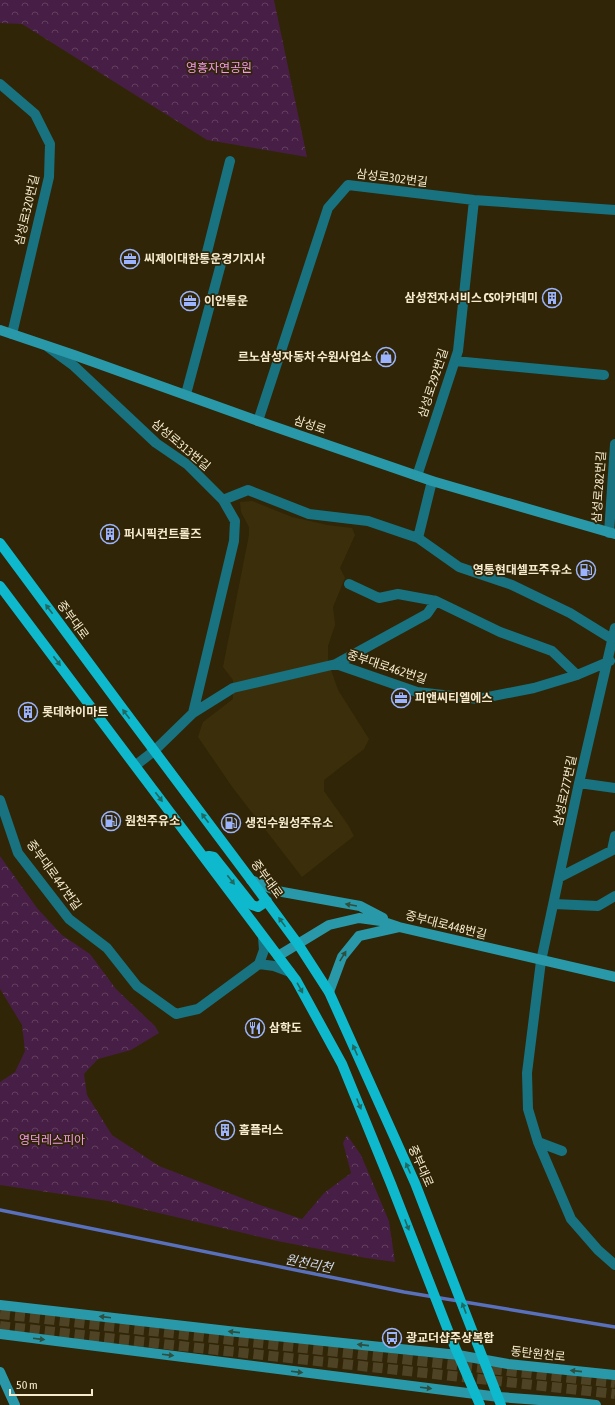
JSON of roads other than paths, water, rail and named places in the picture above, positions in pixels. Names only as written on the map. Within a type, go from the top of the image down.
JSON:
[{"type":"main road","name":"중부대로","points":[[0,543],[154,751],[252,880],[298,944],[329,992],[415,1183],[484,1360]]},
{"type":"main road","points":[[0,586],[136,765],[296,980],[342,1064],[423,1264],[451,1338],[480,1405]]},
{"type":"main road","points":[[204,857],[214,857],[252,905],[258,907],[267,902]]},
{"type":"main road","points":[[484,1360],[500,1401]]},
{"type":"street","name":"삼성로320번길","points":[[0,84],[35,114],[50,144],[49,178],[12,334]]},
{"type":"street","points":[[186,394],[222,260],[206,256],[230,161]]},
{"type":"street","name":"삼성로302번길","points":[[258,421],[328,208],[348,186],[474,200],[615,210]]},
{"type":"street","name":"삼성로292번길","points":[[417,476],[458,351],[474,200]]},
{"type":"street","name":"삼성로","points":[[0,330],[432,481],[612,533]]},
{"type":"street","name":"삼성로313번길","points":[[45,345],[74,366],[156,443],[188,465],[222,500],[235,521],[234,541],[193,714]]},
{"type":"street","points":[[455,361],[604,375]]},
{"type":"street","name":"삼성로282번길","points":[[612,533],[615,444]]},
{"type":"street","points":[[418,538],[432,481]]},
{"type":"street","points":[[222,500],[248,490],[309,514],[368,521],[418,538],[459,567],[512,586],[570,613],[612,639]]},
{"type":"street","points":[[349,584],[379,598],[398,594],[436,601],[500,632],[552,651],[577,675]]},
{"type":"street","points":[[336,664],[427,614],[436,601]]},
{"type":"street","name":"삼성로277번길","points":[[615,628],[612,639],[612,661],[579,783],[541,961],[527,1073],[528,1109],[538,1142],[571,1219],[598,1250],[615,1265]]},
{"type":"street","name":"중부대로462번길","points":[[136,765],[154,751],[193,714],[233,688],[336,664],[417,692],[478,699],[534,688],[577,675],[612,661]]},
{"type":"street","points":[[579,783],[615,788]]},
{"type":"street","name":"중부대로447번길","points":[[0,800],[18,853],[69,920],[107,948],[137,986],[176,1014],[198,1009],[259,964]]},
{"type":"street","points":[[560,877],[613,850],[615,836]]},
{"type":"street","points":[[252,880],[277,891],[360,906],[398,927]]},
{"type":"street","points":[[554,904],[598,906],[615,896]]},
{"type":"street","name":"중부대로448번길","points":[[278,956],[329,925],[359,918],[382,921],[398,927],[615,977]]},
{"type":"street","points":[[329,992],[342,956],[359,936],[398,927]]},
{"type":"street","points":[[264,937],[264,950],[259,964],[274,966],[290,972]]},
{"type":"street","points":[[538,1142],[562,1151]]},
{"type":"street","name":"동탄원천로","points":[[0,1304],[228,1331],[458,1355],[508,1364],[615,1375]]},
{"type":"street","points":[[0,1334],[475,1394],[500,1401],[579,1403],[596,1405]]},
{"type":"street","points":[[0,1372],[15,1405]]},
{"type":"waterway","name":"원천리천","points":[[0,1210],[404,1292],[615,1327]]},
{"type":"tunnel","points":[[0,1314],[615,1383]]},
{"type":"tunnel","points":[[0,1326],[615,1394]]},
{"type":"place","name":"씨제이대한통운경기지사","points":[[130,259]]},
{"type":"place","name":"삼성전자서비스 CS아카데미","points":[[552,298]]},
{"type":"place","name":"이안통운","points":[[190,301]]},
{"type":"place","name":"르노삼성자동차 수원사업소","points":[[386,357]]},
{"type":"place","name":"퍼시픽컨트롤즈","points":[[110,534]]},
{"type":"place","name":"영통현대셀프주유소","points":[[586,570]]},
{"type":"place","name":"피앤씨티엘에스","points":[[401,698]]},
{"type":"place","name":"롯데하이마트","points":[[28,712]]},
{"type":"place","name":"원천주유소","points":[[111,821]]},
{"type":"place","name":"생진수원성주유소","points":[[231,823]]},
{"type":"place","name":"삼학도","points":[[255,1028]]},
{"type":"place","name":"홈플러스","points":[[225,1130]]},
{"type":"place","name":"광교더샵주상복합","points":[[392,1338]]},
{"type":"park label","name":"영흥자연공원","points":[[219,68]]},
{"type":"park label","name":"영덕레스피아","points":[[52,1140]]}]
